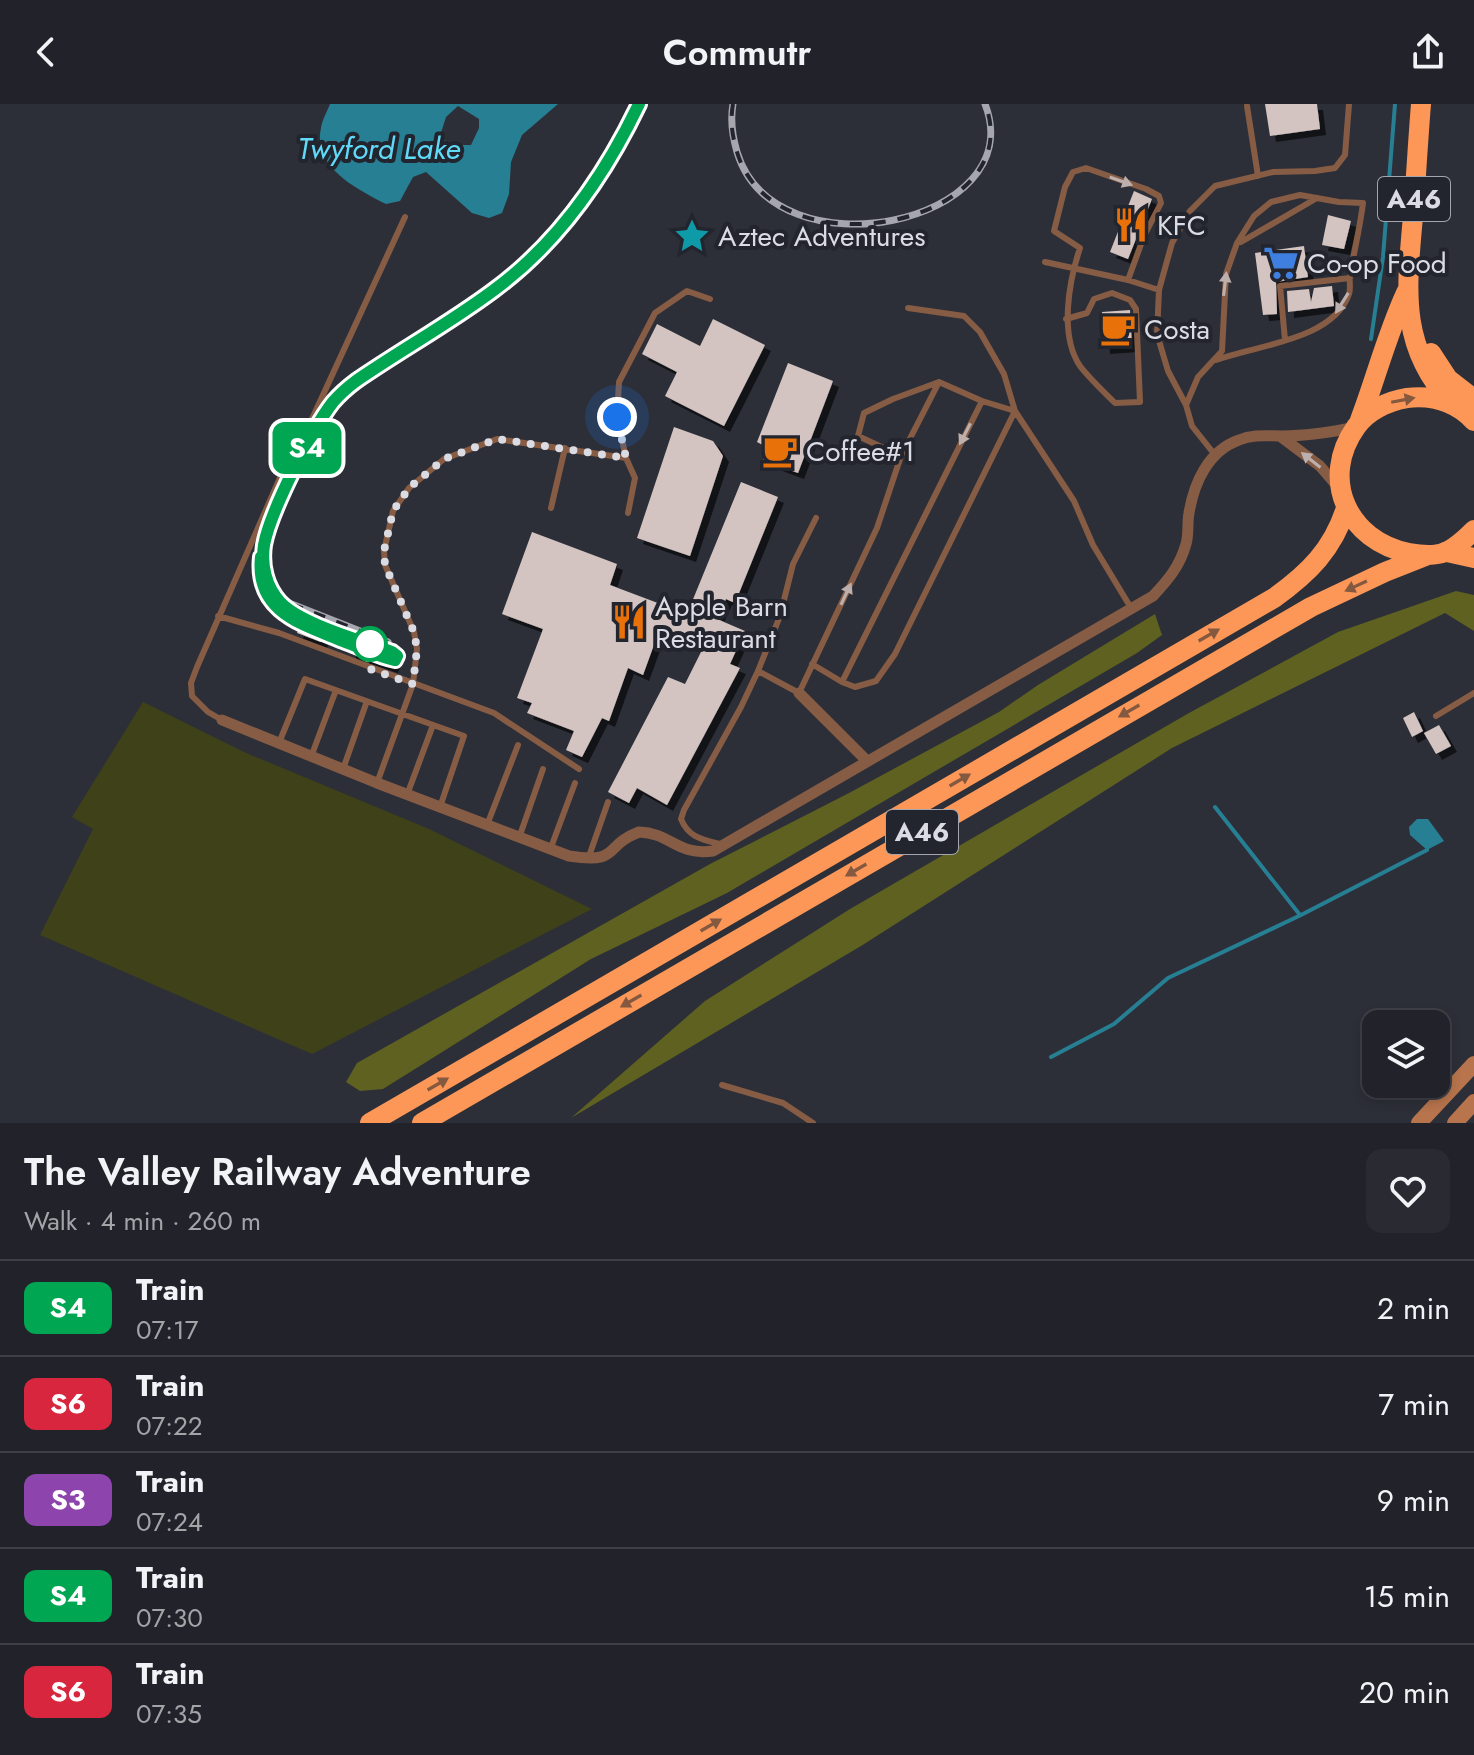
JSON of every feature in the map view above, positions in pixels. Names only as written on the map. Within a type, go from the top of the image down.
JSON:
[{"type":"highway","name":"A46","points":[[1421,104],[1406,293],[1417,351],[1435,385],[1451,402]]},
{"type":"highway","points":[[1410,253],[1420,274],[1420,311],[1429,349],[1448,379],[1474,399]]},
{"type":"highway","name":"A46","points":[[1358,424],[1406,293]]},
{"type":"highway","points":[[1474,421],[1451,402],[1419,397],[1401,399],[1383,405],[1358,424],[1349,436],[1339,465],[1339,487],[1346,508],[1376,541],[1397,550],[1474,558]]},
{"type":"highway","name":"A46","points":[[370,1123],[1274,598],[1305,576],[1322,558],[1339,531],[1346,508]]},
{"type":"highway","points":[[1438,553],[1474,530]]},
{"type":"highway","name":"A46","points":[[422,1123],[1311,607],[1385,572],[1438,553]]},
{"type":"main road","points":[[1419,1123],[1474,1064]]},
{"type":"main road","points":[[1455,1123],[1474,1102]]},
{"type":"street","points":[[222,720],[550,850],[588,859],[606,857],[639,832],[660,837],[688,852],[713,851],[1153,596],[1175,572],[1187,542],[1196,483],[1215,455],[1242,438],[1331,432],[1358,424]]},
{"type":"street","points":[[1280,436],[1320,466],[1339,487]]},
{"type":"street","points":[[799,693],[867,761]]},
{"type":"lane","points":[[1215,455],[1192,426],[1186,405],[1168,371],[1157,334],[1159,290],[1172,243],[1190,211],[1215,186],[1273,172],[1335,168],[1345,155],[1349,104]]},
{"type":"lane","points":[[1247,106],[1258,176]]},
{"type":"lane","points":[[1066,319],[1087,313],[1094,299],[1112,293],[1130,300],[1136,309],[1140,402],[1115,403],[1078,363],[1066,319],[1073,268],[1080,248],[1054,231],[1065,187],[1073,172],[1086,168],[1159,196],[1161,203],[1144,236],[1128,280]]},
{"type":"lane","points":[[1186,405],[1198,377],[1222,351],[1226,274],[1237,243],[1254,216],[1271,202],[1300,195],[1363,203],[1350,294],[1330,322],[1308,334],[1216,360]]},
{"type":"lane","points":[[1237,243],[1317,198]]},
{"type":"lane","points":[[222,720],[192,696],[191,683],[279,480],[311,421],[405,217]]},
{"type":"lane","points":[[1045,262],[1159,290]]},
{"type":"lane","points":[[1285,340],[1280,286],[1350,278]]},
{"type":"lane","points":[[628,513],[635,478],[626,458],[617,417],[619,382],[655,313],[687,291],[710,299]]},
{"type":"lane","points":[[908,308],[964,316],[980,332],[1004,374],[1015,411],[1074,501],[1093,545],[1131,608]]},
{"type":"lane","points":[[901,456],[858,436],[864,413],[939,382],[982,401],[1015,411]]},
{"type":"lane","points":[[758,671],[799,693],[877,528],[901,456],[939,382]]},
{"type":"lane","points":[[842,682],[982,401]]},
{"type":"lane","points":[[812,664],[855,687],[876,681],[895,654],[1015,411]]},
{"type":"lane","points":[[377,783],[413,684],[417,649],[414,632],[385,565],[384,551],[393,511],[399,499],[444,459],[497,439],[626,458]]},
{"type":"lane","points":[[551,508],[565,448]]},
{"type":"lane","points":[[725,846],[696,838],[684,827],[681,819],[691,793],[741,707],[758,671],[780,616],[793,564],[816,518]]},
{"type":"lane","points":[[218,616],[279,633],[494,713],[579,769]]},
{"type":"lane","points":[[279,743],[305,679],[464,736],[440,807]]},
{"type":"lane","points":[[311,757],[336,690]]},
{"type":"lane","points":[[1436,716],[1474,693]]},
{"type":"lane","points":[[343,769],[367,701]]},
{"type":"lane","points":[[407,795],[433,725]]},
{"type":"lane","points":[[487,825],[518,745]]},
{"type":"lane","points":[[519,838],[543,769]]},
{"type":"lane","points":[[550,850],[575,783]]},
{"type":"lane","points":[[588,859],[608,802]]},
{"type":"lane","points":[[722,1085],[783,1103],[813,1123]]},
{"type":"green space","points":[[143,702],[244,752],[429,829],[592,909],[312,1054],[40,935],[93,829],[72,817]]},
{"type":"shaded area","points":[[1456,591],[1474,595],[1474,631],[1445,613],[1172,748],[861,946],[571,1118],[705,1001],[850,909],[1189,713],[1338,632]]},
{"type":"shaded area","points":[[1155,614],[1162,635],[1137,653],[727,893],[591,959],[383,1089],[360,1091],[346,1082],[357,1063],[710,864],[999,712]]},
{"type":"water","name":"Twyford Lake","points":[[330,104],[558,104],[522,135],[511,162],[509,194],[502,213],[489,218],[472,213],[426,172],[413,177],[400,201],[386,204],[350,184],[330,165],[320,142],[323,119]],"holes":[[[458,106],[479,119],[479,128],[471,145],[439,139],[446,117]]]},
{"type":"water","points":[[1417,819],[1428,819],[1444,841],[1427,850],[1410,835],[1409,827]]},
{"type":"building","points":[[1265,104],[1317,104],[1320,129],[1270,136]]},
{"type":"building","name":"KFC","points":[[1134,191],[1152,199],[1128,259],[1110,252]]},
{"type":"building","points":[[1328,215],[1351,221],[1344,249],[1322,245]]},
{"type":"building","name":"Co-op Food","points":[[1304,246],[1308,277],[1276,282],[1277,314],[1263,315],[1255,253]]},
{"type":"building","points":[[1332,286],[1334,306],[1288,312],[1287,291],[1309,289],[1311,302],[1314,288]]},
{"type":"building","name":"Costa","points":[[1130,310],[1132,346],[1104,348],[1102,312]]},
{"type":"building","points":[[713,319],[765,345],[724,426],[665,396],[677,372],[642,354],[657,324],[700,346]]},
{"type":"building","points":[[788,363],[833,381],[798,473],[763,460],[768,448],[757,442]]},
{"type":"building","points":[[674,427],[713,441],[723,456],[690,556],[637,538]]},
{"type":"building","points":[[741,482],[778,497],[735,603],[726,599],[717,619],[745,631],[730,664],[740,668],[667,805],[637,788],[629,803],[608,792],[668,677],[685,684],[702,650],[659,631],[643,675],[628,668],[609,721],[602,718],[582,757],[566,750],[574,731],[527,713],[532,703],[517,698],[543,629],[502,614],[532,532],[617,564],[610,585],[687,614]]},
{"type":"building","points":[[299,627],[323,636],[321,642],[297,633]]},
{"type":"building","points":[[351,630],[399,648],[392,667],[350,653],[344,648]]},
{"type":"building","points":[[1414,712],[1423,731],[1412,737],[1403,718]]},
{"type":"building","points":[[1439,725],[1451,746],[1436,754],[1424,733]]},
{"type":"waterway","points":[[1371,339],[1383,257],[1395,104]]},
{"type":"waterway","points":[[1215,807],[1300,915]]},
{"type":"waterway","points":[[1051,1057],[1114,1024],[1168,978],[1301,915],[1427,850]]},
{"type":"railway","points":[[347,642],[285,614],[269,598],[261,576],[262,552],[268,529],[305,448],[344,390],[386,359],[476,303],[537,251],[586,193],[639,104]]},
{"type":"railway","points":[[733,104],[732,128],[737,152],[760,191],[798,215],[845,224],[893,220],[937,205],[971,180],[989,146],[985,104]]},
{"type":"railway","points":[[273,589],[289,603],[388,642]]},
{"type":"train","name":"S4","points":[[261,557],[265,590],[286,616],[395,660],[397,656],[392,652],[301,616],[280,602],[267,581],[263,561],[273,516],[322,419],[336,398],[356,381],[493,291],[518,270],[587,195],[603,172],[639,104]]},
{"type":"place","name":"KFC","points":[[1131,225]]},
{"type":"place","name":"Aztec Adventures","points":[[692,236]]},
{"type":"place","name":"Co-op Food","points":[[1281,263]]},
{"type":"place","name":"Costa","points":[[1118,329]]},
{"type":"place","name":"Coffee#1","points":[[780,451]]},
{"type":"place","name":"Apple Barn Restaurant","points":[[629,622]]},
{"type":"route","points":[[370,644],[367,668],[413,684],[417,649],[414,632],[385,565],[384,551],[393,511],[409,488],[444,459],[497,439],[626,458],[617,417]]}]
